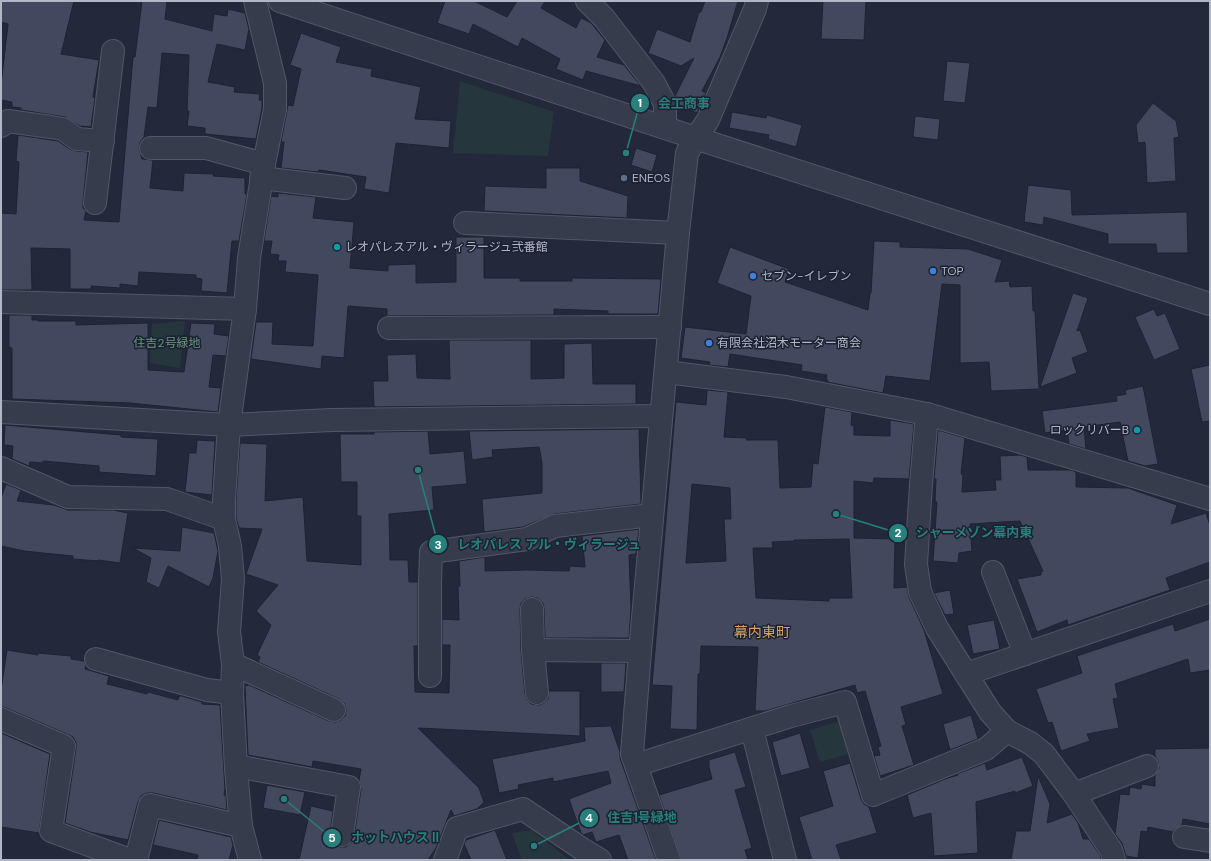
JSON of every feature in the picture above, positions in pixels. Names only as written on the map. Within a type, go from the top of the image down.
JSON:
[{"type":"street","points":[[250,860],[241,826],[236,766],[232,693],[233,664],[230,632],[233,578],[230,546],[224,519],[224,500],[229,425],[245,308],[249,258],[275,108],[275,83],[255,1]]},
{"type":"street","points":[[280,1],[696,138],[1210,304]]},
{"type":"street","points":[[587,1],[604,18],[654,83],[665,104],[665,127]]},
{"type":"street","points":[[669,860],[632,754],[678,233],[687,153],[708,120],[757,1]]},
{"type":"street","points":[[95,203],[113,51]]},
{"type":"street","points":[[1,126],[8,121],[51,127],[63,129],[78,139],[103,141]]},
{"type":"street","points":[[151,148],[206,148],[263,171],[345,188]]},
{"type":"street","points":[[465,223],[678,233]]},
{"type":"street","points":[[1,302],[245,308]]},
{"type":"street","points":[[389,328],[670,327]]},
{"type":"street","points":[[666,372],[786,387],[927,414],[1210,499]]},
{"type":"street","points":[[1,412],[229,425],[332,420],[661,416]]},
{"type":"street","points":[[927,414],[916,564],[920,592],[937,628],[990,712],[1007,731],[1030,742],[1044,754],[1074,794],[1111,850],[1114,860]]},
{"type":"street","points":[[1,468],[68,497],[167,499],[224,519]]},
{"type":"street","points":[[430,676],[431,552],[527,539],[555,526],[652,515]]},
{"type":"street","points":[[993,572],[1025,654]]},
{"type":"street","points":[[966,674],[1210,591]]},
{"type":"street","points":[[532,609],[536,693]]},
{"type":"street","points":[[533,650],[640,651]]},
{"type":"street","points":[[96,659],[207,690],[232,693]]},
{"type":"street","points":[[233,664],[334,710]]},
{"type":"street","points":[[636,765],[791,716],[845,702],[874,795],[986,749],[1007,731]]},
{"type":"street","points":[[1,719],[64,746],[51,831],[130,860]]},
{"type":"street","points":[[752,729],[785,860]]},
{"type":"street","points":[[236,766],[349,787],[342,835]]},
{"type":"street","points":[[1074,794],[1147,766]]},
{"type":"street","points":[[136,860],[150,805],[241,826]]},
{"type":"street","points":[[446,860],[457,828],[523,808],[585,856]]},
{"type":"street","points":[[1184,837],[1210,842]]},
{"type":"green space","points":[[460,81],[554,112],[548,156],[453,153]]},
{"type":"green space","name":"住吉2号緑地","points":[[185,321],[180,368],[150,363],[152,324]]},
{"type":"green space","points":[[839,721],[849,754],[820,762],[810,730]]},
{"type":"green space","points":[[531,830],[569,860],[522,860],[512,833]]},
{"type":"building","points":[[1,1],[74,1],[61,54],[99,60],[93,97],[95,98],[91,127],[80,126],[65,117],[21,110],[21,108],[12,107],[12,102],[1,100],[1,85],[8,24],[1,22]]},
{"type":"building","points":[[142,1],[167,1],[165,19],[212,31],[214,14],[227,16],[228,9],[245,13],[249,29],[245,50],[217,44],[208,82],[235,87],[234,92],[260,94],[259,100],[262,100],[262,108],[256,139],[205,134],[205,128],[187,126],[189,111],[187,111],[189,55],[162,53],[157,108],[148,107],[144,137],[140,142],[139,148],[142,159],[153,160],[150,188],[183,191],[184,173],[214,174],[213,176],[245,178],[245,194],[247,194],[239,241],[232,241],[227,293],[201,291],[202,279],[196,278],[196,275],[139,272],[138,286],[120,284],[120,288],[91,286],[91,289],[70,289],[70,249],[31,248],[32,290],[1,290],[1,213],[16,214],[19,162],[16,161],[18,135],[58,141],[70,149],[88,152],[83,202],[83,208],[86,211],[84,220],[119,222],[133,57],[135,57]]},
{"type":"building","points":[[445,1],[474,1],[507,17],[517,1],[545,1],[541,8],[576,28],[581,18],[591,23],[605,40],[597,57],[624,65],[641,86],[586,71],[583,80],[556,69],[560,59],[522,38],[518,47],[473,24],[469,34],[437,23]]},
{"type":"building","points":[[705,1],[738,1],[720,57],[702,91],[706,93],[697,113],[677,104],[675,96],[694,58],[681,66],[648,53],[657,29],[690,42],[699,12],[701,12]]},
{"type":"building","points":[[823,1],[866,1],[864,40],[821,39]]},
{"type":"building","points":[[301,33],[341,47],[336,62],[372,69],[371,76],[421,87],[415,119],[451,121],[449,148],[396,143],[389,193],[364,189],[366,177],[319,170],[318,172],[281,168],[284,142],[281,142],[288,105],[293,106],[301,69],[290,65]]},
{"type":"building","points":[[947,61],[970,63],[965,103],[943,101]]},
{"type":"building","points":[[1153,103],[1176,121],[1179,137],[1174,138],[1176,181],[1147,183],[1145,142],[1138,143],[1136,125]]},
{"type":"building","points":[[732,112],[766,118],[767,115],[802,125],[796,147],[768,139],[769,135],[729,128]]},
{"type":"building","points":[[915,116],[940,119],[938,140],[913,137]]},
{"type":"building","points":[[636,148],[657,155],[652,172],[631,165]]},
{"type":"building","points":[[546,168],[580,168],[580,181],[628,196],[627,218],[484,211],[485,186],[546,188]]},
{"type":"building","points":[[1028,185],[1071,190],[1072,215],[1187,212],[1188,253],[1157,253],[1156,244],[1108,244],[1108,234],[1044,217],[1043,225],[1024,222]]},
{"type":"building","points":[[278,193],[316,197],[313,218],[354,222],[350,268],[388,271],[388,265],[416,264],[416,283],[456,282],[456,237],[484,237],[484,278],[520,278],[520,281],[572,281],[572,278],[661,279],[658,314],[608,314],[608,311],[554,309],[554,315],[387,316],[387,309],[348,306],[344,358],[322,356],[321,369],[251,359],[256,322],[273,322],[272,344],[313,346],[318,275],[285,272],[286,261],[278,261],[279,255],[270,254],[272,241],[264,241],[271,196],[278,197]]},
{"type":"building","points":[[874,241],[900,242],[900,247],[968,249],[1002,260],[995,282],[1009,281],[1010,287],[1032,286],[1033,311],[1035,311],[1039,389],[991,391],[989,362],[960,363],[960,285],[942,284],[930,381],[886,376],[883,393],[827,382],[827,375],[801,371],[802,365],[730,354],[728,367],[709,365],[710,362],[681,358],[685,327],[746,334],[751,296],[717,283],[730,247],[789,269],[785,282],[868,310],[871,293]]},
{"type":"building","points":[[1073,293],[1088,298],[1077,331],[1080,330],[1088,352],[1072,358],[1077,373],[1040,387]]},
{"type":"building","points":[[1154,309],[1157,316],[1165,313],[1180,349],[1154,360],[1135,317]]},
{"type":"building","points":[[9,315],[32,315],[32,320],[38,321],[76,321],[76,325],[148,323],[148,370],[184,372],[191,323],[215,324],[214,334],[229,336],[226,356],[213,355],[209,387],[221,388],[218,412],[130,403],[12,399],[12,348],[9,347]]},
{"type":"building","points":[[449,340],[531,340],[531,379],[564,378],[564,344],[592,343],[593,384],[636,384],[636,404],[374,407],[373,381],[388,381],[387,355],[416,354],[417,378],[450,379]]},
{"type":"building","points":[[1210,365],[1210,421],[1202,422],[1191,369]]},
{"type":"building","points":[[1143,386],[1158,464],[1145,466],[1128,461],[1120,422],[1084,427],[1086,449],[1069,444],[1067,430],[1045,433],[1042,411],[1117,401],[1116,396],[1126,394],[1125,390]]},
{"type":"building","points":[[707,390],[728,392],[724,437],[747,438],[746,440],[778,440],[780,488],[811,487],[813,463],[818,464],[825,407],[852,412],[851,425],[854,426],[854,435],[890,436],[890,420],[914,424],[909,479],[874,478],[873,483],[854,481],[854,538],[895,539],[894,588],[907,587],[909,597],[924,630],[943,694],[901,707],[906,725],[902,726],[914,765],[880,776],[874,756],[880,755],[878,747],[881,746],[865,691],[857,693],[855,685],[765,711],[755,711],[758,647],[701,646],[700,674],[698,674],[697,730],[670,729],[672,686],[652,685],[676,402],[706,405]],"holes":[[[692,484],[730,488],[731,519],[724,519],[726,561],[686,563]],[[849,539],[852,598],[829,598],[829,601],[756,598],[753,548],[773,548],[772,542]]]},
{"type":"building","points":[[5,425],[121,435],[121,437],[158,439],[156,476],[99,472],[99,466],[43,461],[43,463],[30,462],[29,466],[12,459],[13,446],[4,445]]},
{"type":"building","points":[[639,429],[641,504],[554,514],[523,527],[484,532],[482,499],[542,493],[542,463],[539,447],[492,450],[493,457],[472,460],[469,431]]},
{"type":"building","points":[[938,430],[965,438],[961,474],[963,474],[962,492],[996,490],[995,480],[1001,480],[1000,456],[1020,455],[1027,457],[1028,470],[1071,470],[1076,472],[1076,487],[1128,488],[1177,505],[1171,524],[1206,513],[1210,526],[1210,562],[1166,578],[1170,590],[1068,625],[1067,620],[1037,632],[1017,579],[1041,575],[1041,572],[1043,571],[1020,521],[970,524],[972,551],[959,553],[958,563],[933,561],[937,502],[935,502],[936,479],[934,479]]},
{"type":"building","points":[[428,431],[430,454],[464,451],[467,484],[432,487],[434,510],[389,514],[390,560],[408,560],[409,582],[418,582],[418,646],[414,646],[415,692],[449,693],[450,645],[442,645],[442,619],[459,620],[459,561],[485,557],[485,571],[569,571],[570,566],[585,567],[582,536],[639,529],[636,554],[629,555],[631,608],[629,638],[545,638],[543,603],[538,598],[531,597],[525,599],[521,603],[520,609],[521,651],[525,694],[527,700],[531,704],[539,705],[548,699],[549,691],[580,691],[580,736],[418,728],[479,788],[484,802],[477,809],[454,816],[451,810],[436,848],[428,860],[299,860],[311,806],[333,811],[330,839],[334,845],[346,847],[352,842],[361,789],[359,780],[361,769],[313,761],[312,767],[248,755],[245,686],[249,685],[329,721],[335,722],[341,720],[345,716],[346,709],[344,703],[339,699],[258,662],[260,657],[257,655],[271,625],[256,611],[278,585],[246,574],[262,529],[239,528],[236,518],[240,443],[267,444],[265,501],[303,497],[307,561],[361,565],[361,516],[357,516],[357,482],[341,482],[340,434]]},
{"type":"building","points":[[197,440],[215,441],[212,495],[185,492],[189,453],[196,453]]},
{"type":"building","points":[[6,484],[21,490],[17,501],[54,505],[68,510],[113,510],[128,513],[120,563],[73,559],[73,556],[24,551],[1,546],[1,498]]},
{"type":"building","points":[[182,527],[214,533],[218,551],[213,578],[209,587],[168,566],[159,588],[146,582],[151,558],[133,548],[180,551]]},
{"type":"building","points":[[950,590],[954,614],[945,615],[934,593]]},
{"type":"building","points":[[1210,619],[1210,670],[1190,673],[1188,659],[1115,684],[1118,698],[1113,699],[1119,728],[1087,734],[1090,741],[1061,751],[1052,722],[1048,723],[1036,689],[1082,673],[1077,656],[1173,624],[1175,631]]},
{"type":"building","points":[[994,620],[1000,649],[973,654],[967,625]]},
{"type":"building","points":[[7,650],[38,655],[38,653],[71,656],[71,659],[84,661],[86,665],[85,669],[109,676],[107,684],[147,694],[148,692],[178,700],[179,696],[182,696],[202,702],[202,704],[220,705],[225,789],[224,795],[226,796],[227,810],[153,793],[147,793],[141,796],[138,802],[128,840],[90,832],[65,823],[76,742],[73,737],[69,735],[1,707],[1,690]]},
{"type":"building","points":[[601,663],[626,663],[624,692],[601,692]]},
{"type":"building","points":[[971,715],[978,739],[950,750],[943,724]]},
{"type":"building","points":[[611,726],[620,752],[620,758],[656,860],[628,860],[619,835],[596,842],[592,832],[583,835],[581,833],[569,799],[611,783],[608,771],[553,782],[553,778],[518,785],[519,789],[499,793],[492,759],[585,741],[584,727]]},
{"type":"building","points":[[1,733],[50,754],[39,833],[1,827]]},
{"type":"building","points":[[800,733],[810,768],[781,776],[772,742]]},
{"type":"building","points":[[1210,748],[1210,824],[1183,819],[1182,825],[1173,832],[1148,827],[1147,832],[1141,831],[1138,858],[1126,856],[1122,843],[1115,834],[1120,794],[1129,795],[1130,787],[1141,789],[1142,784],[1155,786],[1155,775],[1159,768],[1158,761],[1155,756],[1155,749]]},
{"type":"building","points":[[735,752],[746,787],[735,790],[752,848],[745,850],[748,860],[681,860],[659,795],[712,779],[709,760]]},
{"type":"building","points":[[1022,757],[1033,786],[1015,793],[1015,791],[976,802],[978,853],[934,856],[931,813],[913,818],[907,795],[985,763],[987,770]]},
{"type":"building","points":[[850,763],[861,799],[864,804],[869,807],[877,833],[836,845],[841,860],[812,860],[799,817],[833,806],[823,771]]},
{"type":"building","points":[[1038,776],[1050,804],[1047,823],[1072,814],[1078,823],[1083,839],[1089,839],[1100,855],[1101,860],[1011,860],[1016,831],[1030,831]]},
{"type":"building","points":[[267,785],[305,792],[300,815],[263,808]]},
{"type":"building","points":[[159,820],[231,837],[233,845],[229,860],[197,860],[198,855],[153,845]]},
{"type":"building","points":[[495,830],[507,860],[471,860],[464,844],[466,840]]},
{"type":"place","name":"会工商事","points":[[626,153]]},
{"type":"place","name":"ENEOS","points":[[624,178]]},
{"type":"place","name":"レオパレスアル・ヴィラージュ弐番館","points":[[337,247]]},
{"type":"place","name":"TOP","points":[[933,271]]},
{"type":"place","name":"セブン-イレブン","points":[[753,276]]},
{"type":"place","name":"有限会社沼木モーター商会","points":[[709,343]]},
{"type":"place","name":"ロックリバーB","points":[[1137,430]]},
{"type":"place","name":"レオパレス アル・ヴィラージュ","points":[[418,470]]},
{"type":"place","name":"シャーメゾン幕内東","points":[[836,514]]},
{"type":"place","name":"ホットハウス II","points":[[284,799]]},
{"type":"place","name":"住吉1号緑地","points":[[534,846]]},
{"type":"district","name":"幕内東町","points":[[762,632]]}]
